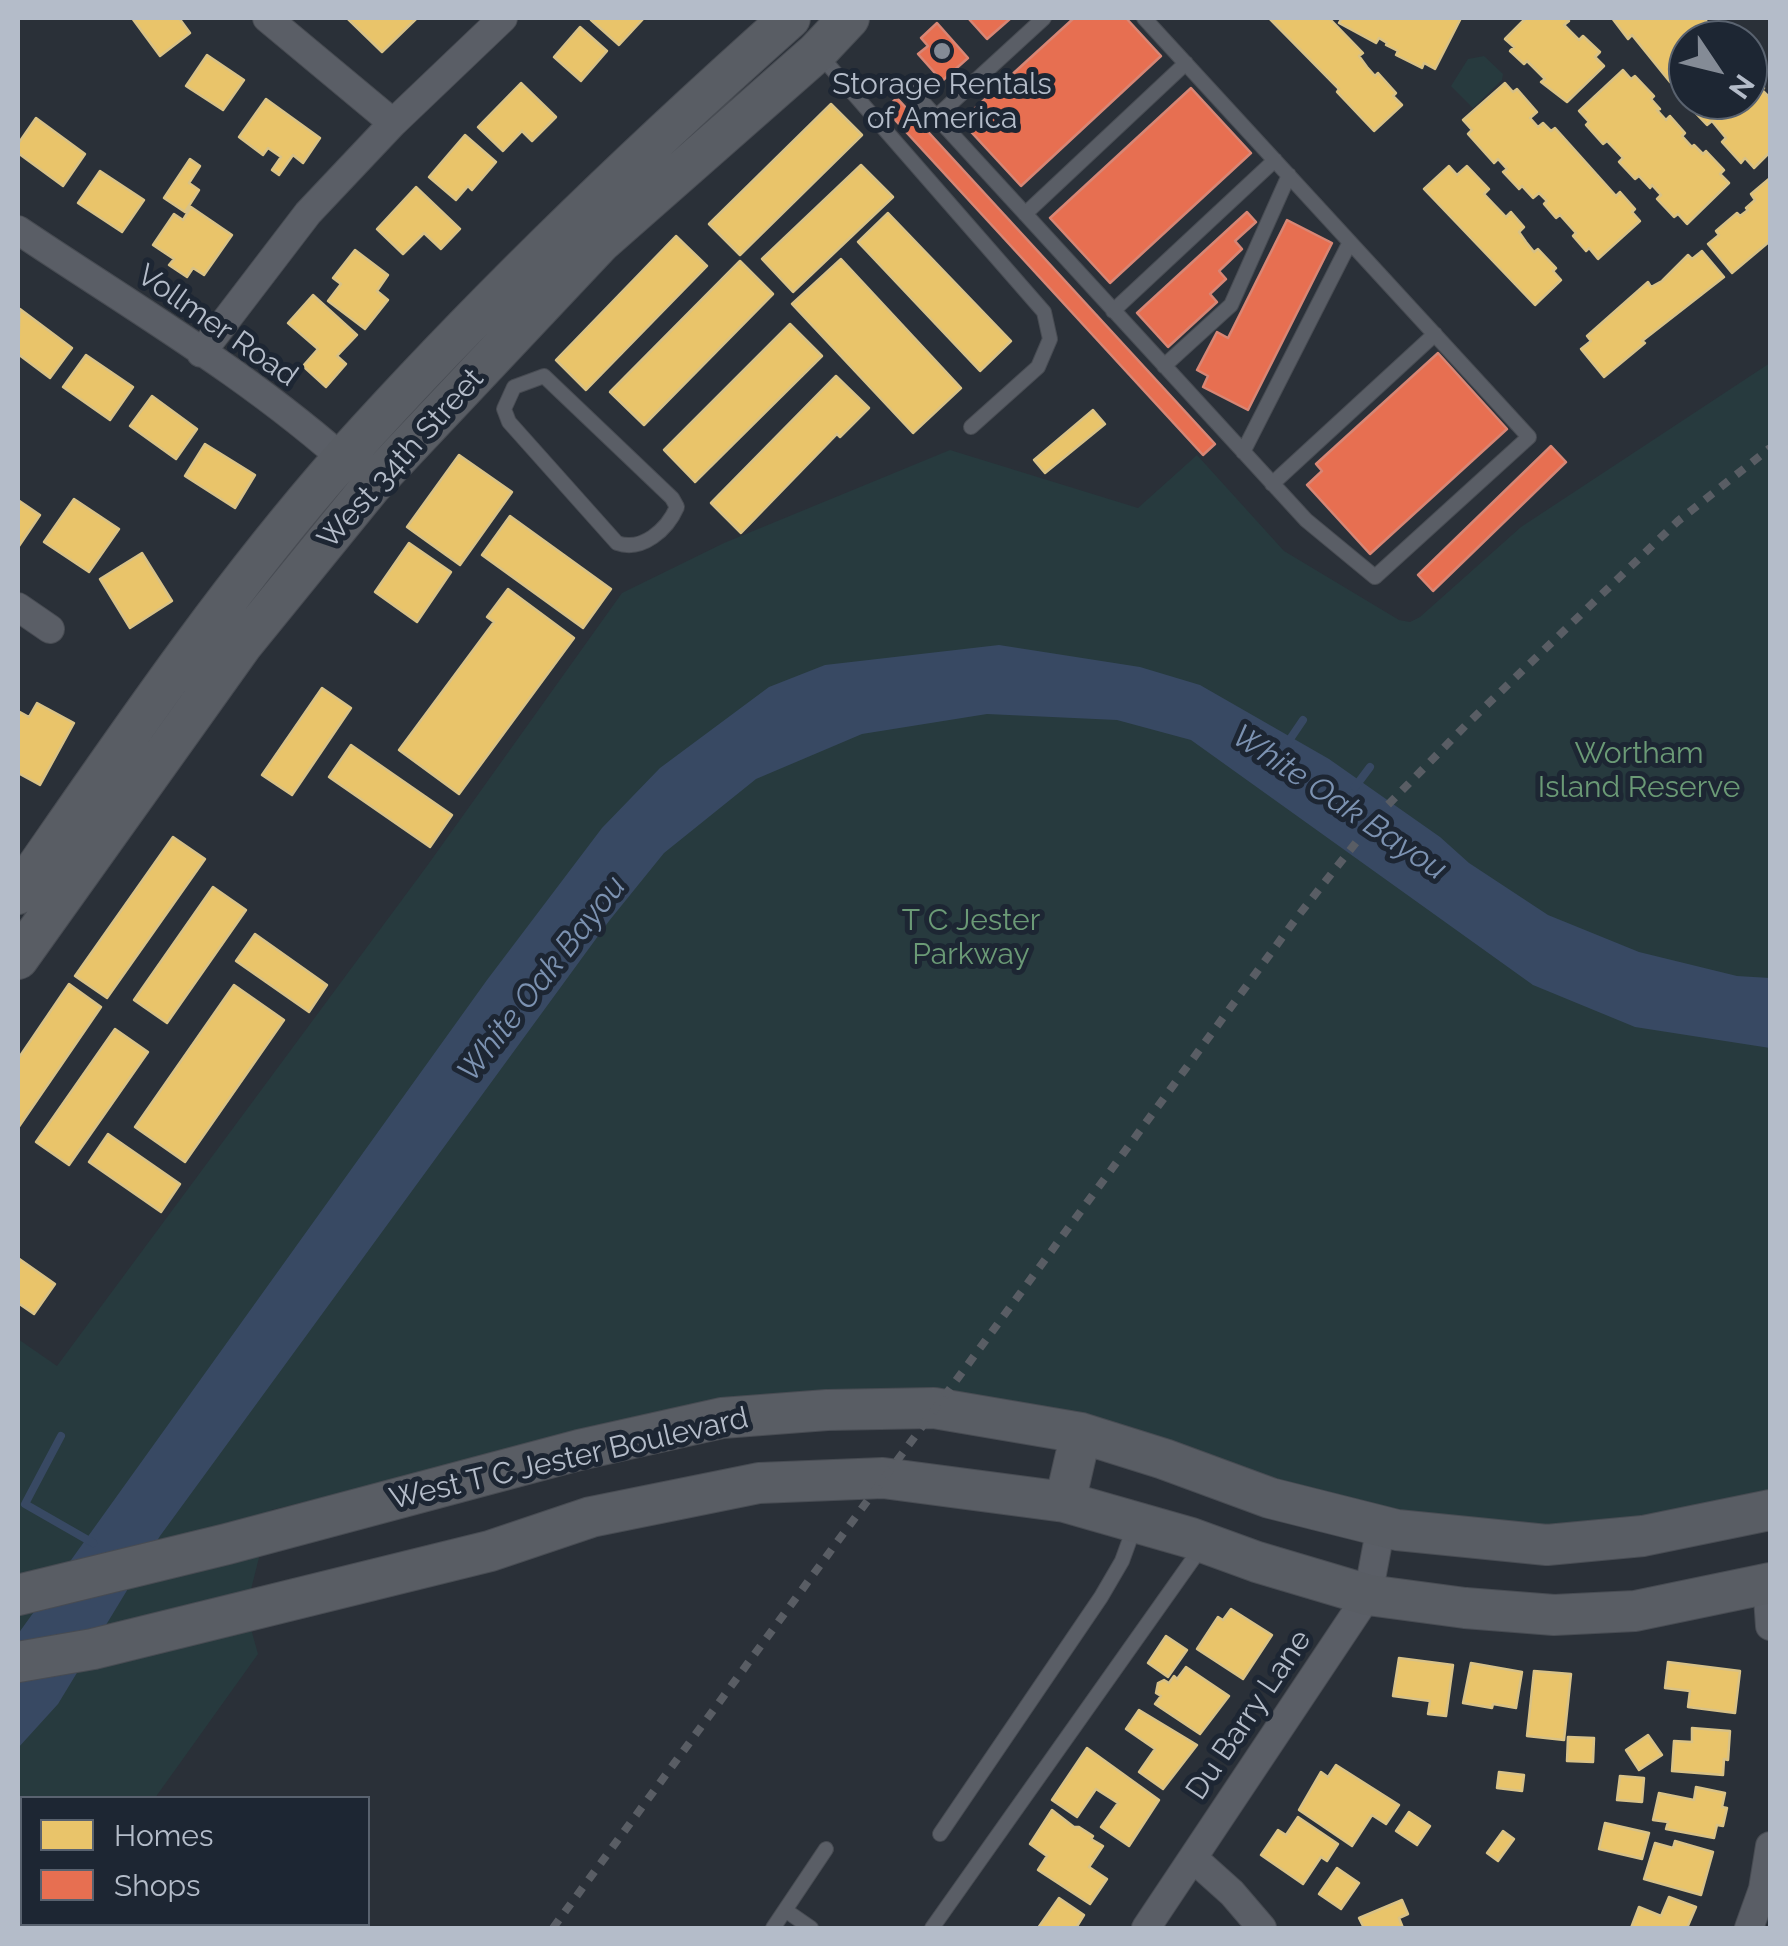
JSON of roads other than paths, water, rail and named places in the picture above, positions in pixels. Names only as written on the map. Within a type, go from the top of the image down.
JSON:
[{"type":"main road","name":"West 34th Street","points":[[18,894],[224,602],[358,472],[586,230],[674,120],[790,18]]},
{"type":"main road","name":"West 34th Street","points":[[18,959],[242,645],[358,472],[501,374],[586,230],[817,52],[849,18]]},
{"type":"main road","name":"West T C Jester Boulevard","points":[[18,1596],[579,1450],[722,1418],[827,1410],[934,1408],[1081,1433],[1270,1498],[1381,1526],[1548,1544],[1643,1536],[1770,1510]]},
{"type":"main road","points":[[1065,1502],[1081,1433]]},
{"type":"main road","points":[[579,1450],[592,1517]]},
{"type":"main road","name":"West T C Jester Boulevard","points":[[18,1662],[93,1648],[490,1551],[592,1517],[759,1483],[883,1478],[1065,1502],[1368,1595],[1465,1608],[1554,1615],[1635,1610],[1769,1583]]},
{"type":"street","points":[[268,18],[393,123]]},
{"type":"street","points":[[201,353],[308,214],[393,123],[503,18]]},
{"type":"street","name":"Vollmer Road","points":[[18,230],[322,439],[358,472]]},
{"type":"street","points":[[18,606],[50,629]]},
{"type":"street","name":"Du Barry Lane","points":[[1146,1928],[1368,1595],[1381,1526]]},
{"type":"street","points":[[1769,1583],[1770,1626]]},
{"type":"street","points":[[1748,1928],[1764,1889],[1770,1846]]},
{"type":"street","points":[[1193,1858],[1262,1928]]},
{"type":"lane","points":[[936,116],[1044,18]]},
{"type":"lane","points":[[907,85],[1306,520],[1375,577],[1529,437],[1144,18]]},
{"type":"lane","points":[[817,52],[1044,312],[1050,338],[1038,367],[971,427]]},
{"type":"lane","points":[[1025,214],[1186,63]]},
{"type":"lane","points":[[1114,310],[1275,160]]},
{"type":"lane","points":[[1164,366],[1231,305],[1289,176]]},
{"type":"lane","points":[[1243,452],[1350,242]]},
{"type":"lane","points":[[1272,484],[1435,334]]},
{"type":"lane","points":[[501,374],[544,376],[672,498],[677,506],[672,518],[641,546],[617,542],[509,422],[501,374]]},
{"type":"lane","points":[[940,1834],[1101,1598],[1122,1561],[1136,1522]]},
{"type":"lane","points":[[932,1928],[1205,1542]]},
{"type":"lane","points":[[773,1928],[826,1850]]},
{"type":"lane","points":[[785,1910],[812,1928]]},
{"type":"water","name":"White Oak Bayou","points":[[999,645],[1140,667],[1200,685],[1329,759],[1440,837],[1469,863],[1548,915],[1639,952],[1737,976],[1770,978],[1770,1048],[1635,1027],[1533,985],[1191,740],[1117,720],[987,714],[862,734],[756,779],[664,853],[609,921],[160,1536],[58,1704],[18,1748],[18,1634],[487,980],[602,828],[660,768],[769,687],[825,665]]},
{"type":"waterway","name":"White Oak Bayou","points":[[1286,745],[1303,720]]},
{"type":"waterway","name":"White Oak Bayou","points":[[1355,787],[1370,767]]},
{"type":"waterway","points":[[61,1436],[25,1504],[93,1543]]},
{"type":"railway","points":[[553,1928],[1298,916],[1377,816],[1678,521],[1770,448]]},
{"type":"place","name":"Storage Rentals of America","points":[[942,51]]},
{"type":"park label","name":"Wortham Island Reserve","points":[[1639,771]]},
{"type":"park label","name":"T C Jester Parkway","points":[[971,938]]}]
